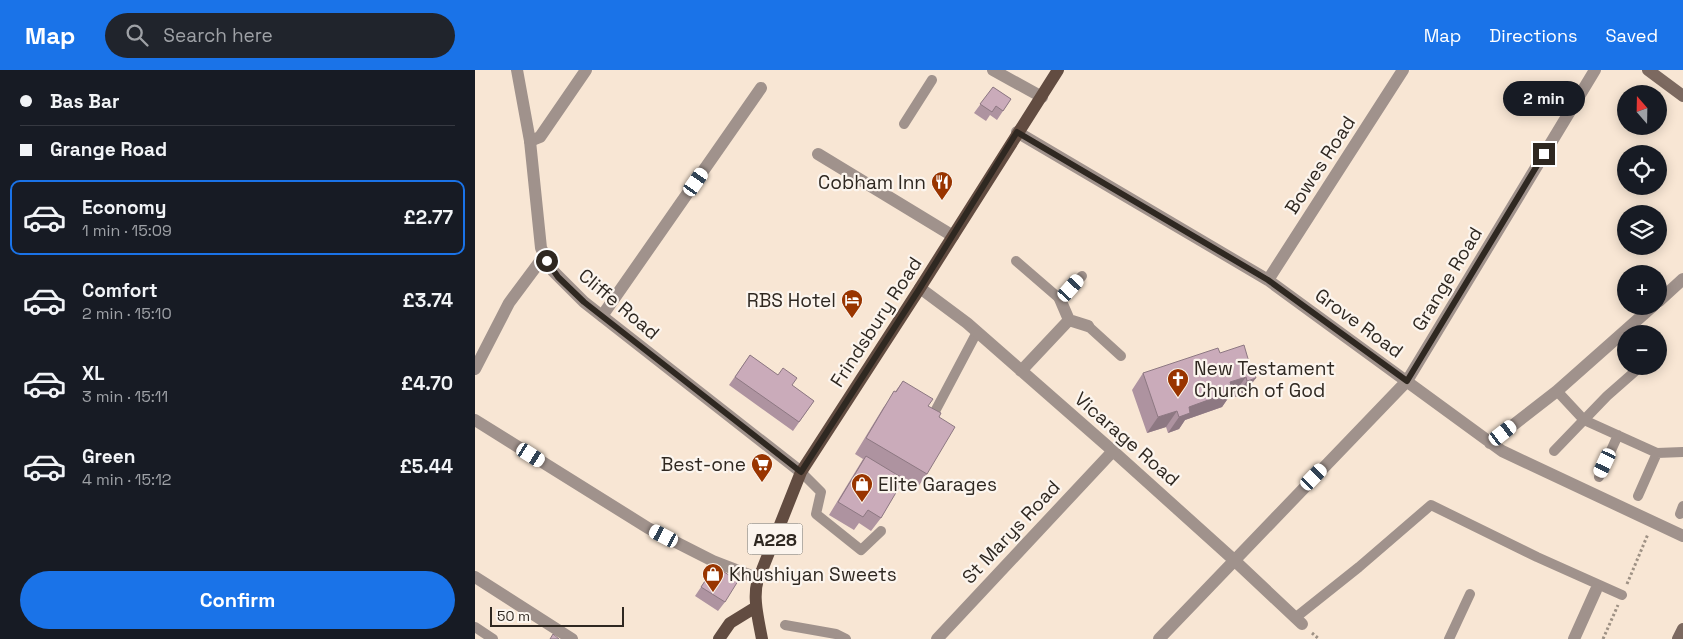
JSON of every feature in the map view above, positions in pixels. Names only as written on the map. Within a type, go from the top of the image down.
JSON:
[{"type":"main road","name":"Frindsbury Road","points":[[763,639],[756,607],[757,578],[762,570],[801,472],[1058,70]]},
{"type":"main road","points":[[1648,70],[1683,96]]},
{"type":"main road","points":[[719,639],[730,623],[756,607]]},
{"type":"main road","points":[[1678,639],[1683,629]]},
{"type":"street","name":"Cliffe Road","points":[[517,70],[530,141],[539,240],[544,256],[551,268],[564,284],[584,302],[801,472]]},
{"type":"street","points":[[530,141],[540,137],[586,70]]},
{"type":"street","points":[[993,70],[1042,97]]},
{"type":"street","name":"Bowes Road","points":[[1268,280],[1403,70]]},
{"type":"street","name":"Grange Road","points":[[1159,639],[1407,381],[1595,70]]},
{"type":"street","points":[[602,316],[761,88]]},
{"type":"street","name":"Grove Road","points":[[1017,132],[1268,280],[1490,443],[1514,457],[1683,536]]},
{"type":"street","points":[[818,154],[953,236]]},
{"type":"street","points":[[475,369],[509,303],[544,256]]},
{"type":"street","points":[[1667,294],[1683,279]]},
{"type":"street","name":"Vicarage Road","points":[[920,288],[977,332],[1113,451],[1299,621]]},
{"type":"street","points":[[1061,299],[1069,320]]},
{"type":"street","points":[[1490,443],[1557,390],[1643,315]]},
{"type":"street","points":[[1069,320],[1088,326]]},
{"type":"street","points":[[1021,371],[1069,320]]},
{"type":"street","points":[[475,420],[648,528],[713,561],[757,578]]},
{"type":"street","name":"St Marys Road","points":[[941,638],[1113,451]]},
{"type":"street","points":[[475,577],[572,639]]},
{"type":"street","points":[[1574,639],[1596,590]]},
{"type":"lane","points":[[904,124],[932,80]]},
{"type":"lane","points":[[1017,261],[1061,299],[1082,276]]},
{"type":"lane","points":[[1088,326],[1121,356]]},
{"type":"lane","points":[[922,414],[931,419],[977,332]]},
{"type":"lane","points":[[1553,451],[1607,396],[1631,375]]},
{"type":"lane","points":[[1557,390],[1583,420],[1657,453],[1683,452]]},
{"type":"lane","points":[[1599,477],[1618,435]]},
{"type":"lane","points":[[1638,496],[1657,453]]},
{"type":"lane","points":[[801,472],[821,492],[816,514],[861,550],[881,531]]},
{"type":"lane","points":[[1299,621],[1431,505],[1622,596]]},
{"type":"lane","points":[[1449,639],[1470,594]]},
{"type":"lane","points":[[785,625],[837,634],[846,639]]},
{"type":"lane","points":[[475,627],[493,639]]},
{"type":"path","points":[[1603,639],[1653,522]]},
{"type":"building","points":[[993,87],[1011,99],[1003,111],[996,106],[992,112],[980,104]]},
{"type":"building","name":"New Testament Church of God","points":[[1244,345],[1251,369],[1253,369],[1256,378],[1247,381],[1246,377],[1230,382],[1233,391],[1189,407],[1190,413],[1179,417],[1177,411],[1158,417],[1143,373],[1218,348],[1220,353]]},
{"type":"building","points":[[750,355],[778,375],[783,368],[797,378],[792,385],[814,401],[799,422],[735,377]]},
{"type":"building","points":[[903,381],[933,399],[928,406],[941,413],[939,417],[955,427],[927,474],[866,438],[894,391],[896,392]]},
{"type":"building","name":"Elite Garages","points":[[866,456],[904,479],[881,518],[868,510],[863,517],[838,502]]},
{"type":"building","points":[[715,566],[738,581],[725,602],[701,587]]},
{"type":"building","points":[[553,634],[559,639],[550,639]]},
{"type":"place","name":"Cobham Inn","points":[[942,201]]},
{"type":"place","name":"RBS Hotel","points":[[852,319]]},
{"type":"place","name":"New Testament Church of God","points":[[1178,398]]},
{"type":"place","name":"Best-one","points":[[762,483]]},
{"type":"place","name":"Elite Garages","points":[[862,503]]},
{"type":"place","name":"Khushiyan Sweets","points":[[713,593]]},
{"type":"route","points":[[547,261],[558,277],[584,302],[801,472],[920,288],[1017,132],[1268,280],[1407,381],[1544,154]]}]
